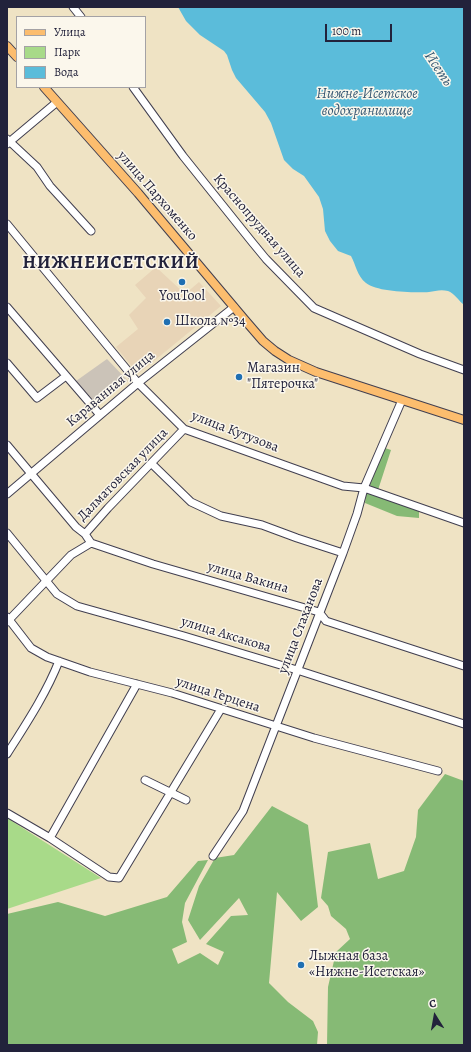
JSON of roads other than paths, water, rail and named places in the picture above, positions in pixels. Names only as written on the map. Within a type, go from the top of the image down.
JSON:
[{"type":"main road","points":[[7,46],[16,56]]},
{"type":"main road","name":"улица Пархоменко","points":[[45,88],[138,193],[234,308],[263,341],[275,351],[289,360],[316,372],[464,420]]},
{"type":"street","points":[[73,7],[80,16]]},
{"type":"street","name":"Краснопрудная улица","points":[[134,88],[183,156],[252,242],[266,259],[314,308],[420,354],[464,370]]},
{"type":"street","points":[[57,102],[8,142],[37,167],[50,186],[91,231]]},
{"type":"street","name":"улица Кутузова","points":[[7,224],[138,383],[184,429],[343,486],[364,488],[464,523]]},
{"type":"street","points":[[7,307],[100,415]]},
{"type":"street","name":"Караванная улица","points":[[7,494],[138,383],[234,308]]},
{"type":"street","points":[[7,363],[37,398],[66,376]]},
{"type":"street","name":"улица Стаханова","points":[[213,856],[243,811],[343,553],[357,514],[364,488],[402,400]]},
{"type":"street","name":"Далматовская улица","points":[[8,620],[71,555],[91,543],[85,534],[184,429]]},
{"type":"street","points":[[7,445],[76,527],[85,534]]},
{"type":"street","points":[[152,464],[191,502],[221,516],[262,525],[343,553]]},
{"type":"street","name":"улица Аксакова","points":[[7,533],[57,594],[77,606],[297,670],[464,724]]},
{"type":"street","name":"улица Вакина","points":[[91,543],[153,564],[319,612],[326,620],[464,666]]},
{"type":"street","name":"улица Герцена","points":[[8,620],[31,648],[47,657],[90,672],[172,693],[314,738],[438,771]]},
{"type":"street","points":[[7,754],[28,722],[51,680],[59,661]]},
{"type":"street","points":[[50,838],[137,684]]},
{"type":"street","points":[[7,813],[50,838],[109,877],[119,878],[221,709]]},
{"type":"street","points":[[144,780],[186,800]]},
{"type":"water","name":"Нижне-Исетское водохранилище","points":[[178,7],[464,7],[464,305],[448,291],[405,292],[387,290],[371,286],[363,280],[351,256],[338,251],[330,241],[325,231],[323,209],[319,197],[304,176],[293,169],[284,160],[271,123],[265,112],[236,78],[227,55],[224,51],[200,35],[186,21]]},
{"type":"place","name":"YouTool","points":[[182,282]]},
{"type":"place","name":"Школа №34","points":[[167,322]]},
{"type":"place","name":"Магазин \"Пятерочка\"","points":[[239,377]]},
{"type":"place","name":"Лыжная база «Нижне-Исетская»","points":[[301,965]]},
{"type":"district","name":"НИЖНЕИСЕТСКИЙ","points":[[111,264]]},
{"type":"water label","name":"Исеть","points":[[438,69]]}]
